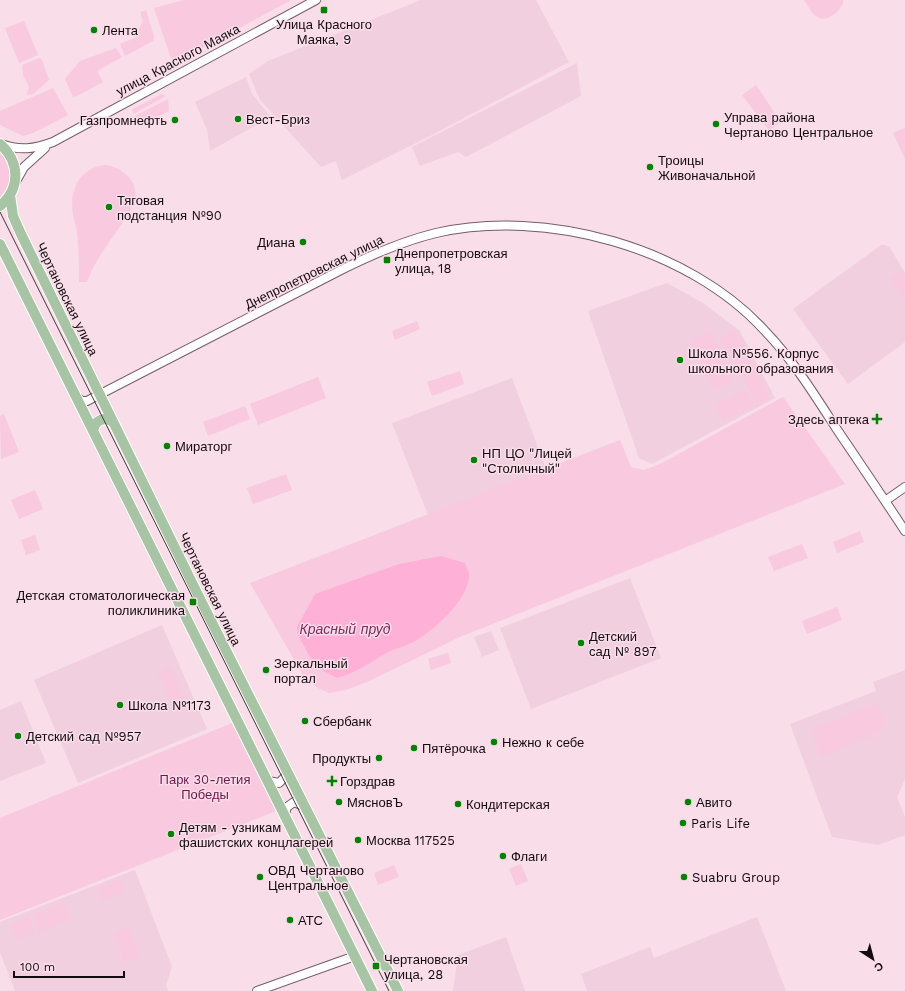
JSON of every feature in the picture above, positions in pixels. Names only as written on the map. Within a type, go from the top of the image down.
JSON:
[{"type":"main road","points":[[0,144],[8,152],[14,162],[16,172],[15,183],[10,195],[0,206]]},
{"type":"main road","name":"Чертановская улица","points":[[10,195],[12,210],[18,228],[288,774],[398,991]]},
{"type":"main road","points":[[0,244],[372,991]]},
{"type":"main road","points":[[93,431],[94,425],[102,419],[108,419],[113,422]]},
{"type":"street","name":"улица Красного Маяка","points":[[0,144],[24,150],[38,148],[53,142],[316,0]]},
{"type":"street","name":"улица Красного Маяка","points":[[15,183],[24,167],[36,155],[53,142]]},
{"type":"street","name":"Днепропетровская улица","points":[[75,396],[82,401],[88,401],[340,270],[383,250],[437,233],[504,226],[551,228],[618,242],[662,260],[713,288],[750,316],[765,330],[790,360],[905,531]]},
{"type":"street","points":[[885,501],[905,487]]},
{"type":"street","points":[[268,781],[279,782],[288,774]]},
{"type":"street","points":[[285,814],[287,807],[294,802],[304,806]]},
{"type":"street","points":[[257,991],[355,956]]},
{"type":"shaded area","points":[[421,0],[536,0],[569,62],[432,135],[342,180],[336,161],[321,167],[260,100],[249,74],[268,61]]},
{"type":"shaded area","points":[[577,63],[581,96],[466,157],[458,152],[420,166],[412,147]]},
{"type":"shaded area","points":[[246,77],[252,94],[271,117],[210,151],[207,130],[195,102]]},
{"type":"shaded area","points":[[881,245],[886,245],[890,248],[905,273],[905,342],[848,384],[793,309]]},
{"type":"shaded area","name":"Школа №556. Корпус школьного образования","points":[[667,283],[703,303],[740,331],[775,398],[652,464],[639,458],[588,311]]},
{"type":"shaded area","name":"НП ЦО \"Лицей \"Столичный\"","points":[[512,378],[554,490],[435,533],[392,423]]},
{"type":"shaded area","name":"Детский сад № 897","points":[[630,578],[661,658],[531,709],[500,628]]},
{"type":"shaded area","name":"Школа №1173","points":[[162,625],[207,729],[78,783],[34,680]]},
{"type":"shaded area","points":[[491,631],[499,650],[482,657],[474,637]]},
{"type":"shaded area","points":[[905,670],[905,779],[897,797],[905,817],[905,835],[878,845],[832,837],[790,724],[876,691],[873,682]]},
{"type":"shaded area","name":"Детский сад №957","points":[[21,701],[46,763],[0,781],[0,710]]},
{"type":"shaded area","points":[[135,870],[172,967],[166,985],[168,991],[15,991],[0,952],[0,922]]},
{"type":"shaded area","points":[[757,917],[786,991],[587,991],[581,974],[650,947],[654,958]]},
{"type":"shaded area","points":[[506,937],[525,991],[453,991],[458,955]]},
{"type":"green space","points":[[184,0],[291,0],[173,64],[154,8]]},
{"type":"green space","points":[[804,0],[843,0],[843,3],[832,16],[824,19],[814,15]]},
{"type":"green space","points":[[146,10],[154,36],[153,41],[125,56],[120,44],[135,38],[143,21],[140,12]]},
{"type":"green space","points":[[24,21],[38,55],[19,63],[5,28]]},
{"type":"green space","points":[[116,48],[122,57],[97,71],[103,82],[73,97],[65,79],[80,61]]},
{"type":"green space","points":[[39,58],[42,60],[49,80],[33,94],[27,95],[29,87],[23,75],[22,65]]},
{"type":"green space","points":[[756,85],[781,122],[769,130],[742,95]]},
{"type":"green space","points":[[53,88],[68,115],[33,133],[23,136],[0,125],[0,111]]},
{"type":"green space","points":[[162,94],[166,96],[133,114],[133,109]]},
{"type":"green space","points":[[168,99],[169,111],[148,122],[138,121],[135,116]]},
{"type":"green space","points":[[905,128],[905,159],[893,133]]},
{"type":"green space","points":[[0,149],[6,157],[10,169],[11,182],[6,193],[0,198]]},
{"type":"green space","points":[[106,165],[112,166],[128,176],[132,181],[136,192],[135,198],[127,215],[98,259],[87,282],[79,282],[78,244],[72,205],[73,196],[78,181],[83,175],[89,170]]},
{"type":"green space","points":[[901,272],[905,278],[905,301],[890,280]]},
{"type":"green space","points":[[417,321],[420,329],[395,340],[392,331]]},
{"type":"green space","points":[[734,329],[753,362],[739,370],[719,338]]},
{"type":"green space","points":[[711,330],[734,380],[713,390],[690,340]]},
{"type":"green space","points":[[754,365],[770,399],[757,406],[740,371]]},
{"type":"green space","points":[[460,371],[464,384],[432,396],[427,382]]},
{"type":"green space","points":[[318,377],[326,398],[258,425],[250,404]]},
{"type":"green space","points":[[746,389],[754,406],[723,421],[715,404]]},
{"type":"green space","points":[[783,397],[845,484],[462,636],[367,682],[346,690],[329,693],[318,688],[303,675],[250,583],[620,440],[631,467],[644,470],[660,464]]},
{"type":"green space","points":[[245,406],[250,419],[208,436],[203,422]]},
{"type":"green space","points":[[4,414],[19,452],[1,459],[0,416]]},
{"type":"green space","points":[[286,474],[292,490],[253,504],[247,488]]},
{"type":"green space","points":[[35,490],[43,509],[19,519],[11,500]]},
{"type":"green space","points":[[860,531],[864,542],[837,553],[833,542]]},
{"type":"green space","points":[[35,535],[40,550],[26,555],[21,540]]},
{"type":"green space","points":[[802,544],[808,558],[774,571],[768,557]]},
{"type":"green space","points":[[837,607],[842,620],[807,634],[802,621]]},
{"type":"green space","points":[[448,653],[451,663],[431,670],[428,659]]},
{"type":"green space","points":[[171,667],[189,708],[177,714],[158,673]]},
{"type":"green space","points":[[877,704],[886,728],[873,733],[873,736],[821,756],[811,729]]},
{"type":"green space","name":"Парк 30-летия Победы","points":[[232,723],[276,811],[0,920],[0,818]]},
{"type":"green space","points":[[521,864],[528,881],[516,886],[509,869]]},
{"type":"green space","points":[[394,865],[399,877],[378,885],[374,873]]},
{"type":"green space","points":[[120,879],[125,892],[102,900],[97,888]]},
{"type":"green space","points":[[64,902],[71,920],[40,932],[33,914]]},
{"type":"green space","points":[[29,918],[34,932],[16,939],[11,925]]},
{"type":"green space","points":[[129,927],[140,957],[125,963],[114,933]]},
{"type":"water","name":"Красный пруд","points":[[441,556],[465,563],[469,574],[468,584],[458,603],[425,635],[413,642],[386,653],[356,671],[337,678],[322,670],[310,657],[298,635],[297,627],[315,594],[399,564]]},
{"type":"tram line","points":[[0,212],[389,991]]},
{"type":"place","name":"Улица Красного Маяка, 9","points":[[324,10]]},
{"type":"place","name":"Лента","points":[[94,30]]},
{"type":"place","name":"Вест-Бриз","points":[[238,119]]},
{"type":"place","name":"Газпромнефть","points":[[175,120]]},
{"type":"place","name":"Управа района Чертаново Центральное","points":[[716,124]]},
{"type":"place","name":"Троицы Живоначальной","points":[[650,167]]},
{"type":"place","name":"Тяговая подстанция №90","points":[[109,207]]},
{"type":"place","name":"Диана","points":[[303,242]]},
{"type":"place","name":"Днепропетровская улица, 18","points":[[387,260]]},
{"type":"place","name":"Школа №556. Корпус школьного образования","points":[[680,360]]},
{"type":"place","name":"Здесь аптека","points":[[877,419]]},
{"type":"place","name":"Мираторг","points":[[167,446]]},
{"type":"place","name":"НП ЦО \"Лицей \"Столичный\"","points":[[474,460]]},
{"type":"place","name":"Детская стоматологическая поликлиника","points":[[193,602]]},
{"type":"place","name":"Детский сад № 897","points":[[581,643]]},
{"type":"place","name":"Зеркальный портал","points":[[266,670]]},
{"type":"place","name":"Школа №1173","points":[[120,705]]},
{"type":"place","name":"Сбербанк","points":[[305,721]]},
{"type":"place","name":"Детский сад №957","points":[[18,736]]},
{"type":"place","name":"Нежно к себе","points":[[494,742]]},
{"type":"place","name":"Пятёрочка","points":[[414,748]]},
{"type":"place","name":"Продукты","points":[[379,758]]},
{"type":"place","name":"Горздрав","points":[[332,781]]},
{"type":"place","name":"МясновЪ","points":[[339,802]]},
{"type":"place","name":"Авито","points":[[688,802]]},
{"type":"place","name":"Кондитерская","points":[[458,804]]},
{"type":"place","name":"Paris Life","points":[[683,823]]},
{"type":"place","name":"Детям - узникам фашистских концлагерей","points":[[171,834]]},
{"type":"place","name":"Москва 117525","points":[[358,840]]},
{"type":"place","name":"Флаги","points":[[503,856]]},
{"type":"place","name":"ОВД Чертаново Центральное","points":[[260,877]]},
{"type":"place","name":"Suabru Group","points":[[684,877]]},
{"type":"place","name":"АТС","points":[[290,920]]},
{"type":"place","name":"Чертановская улица, 28","points":[[376,966]]}]
